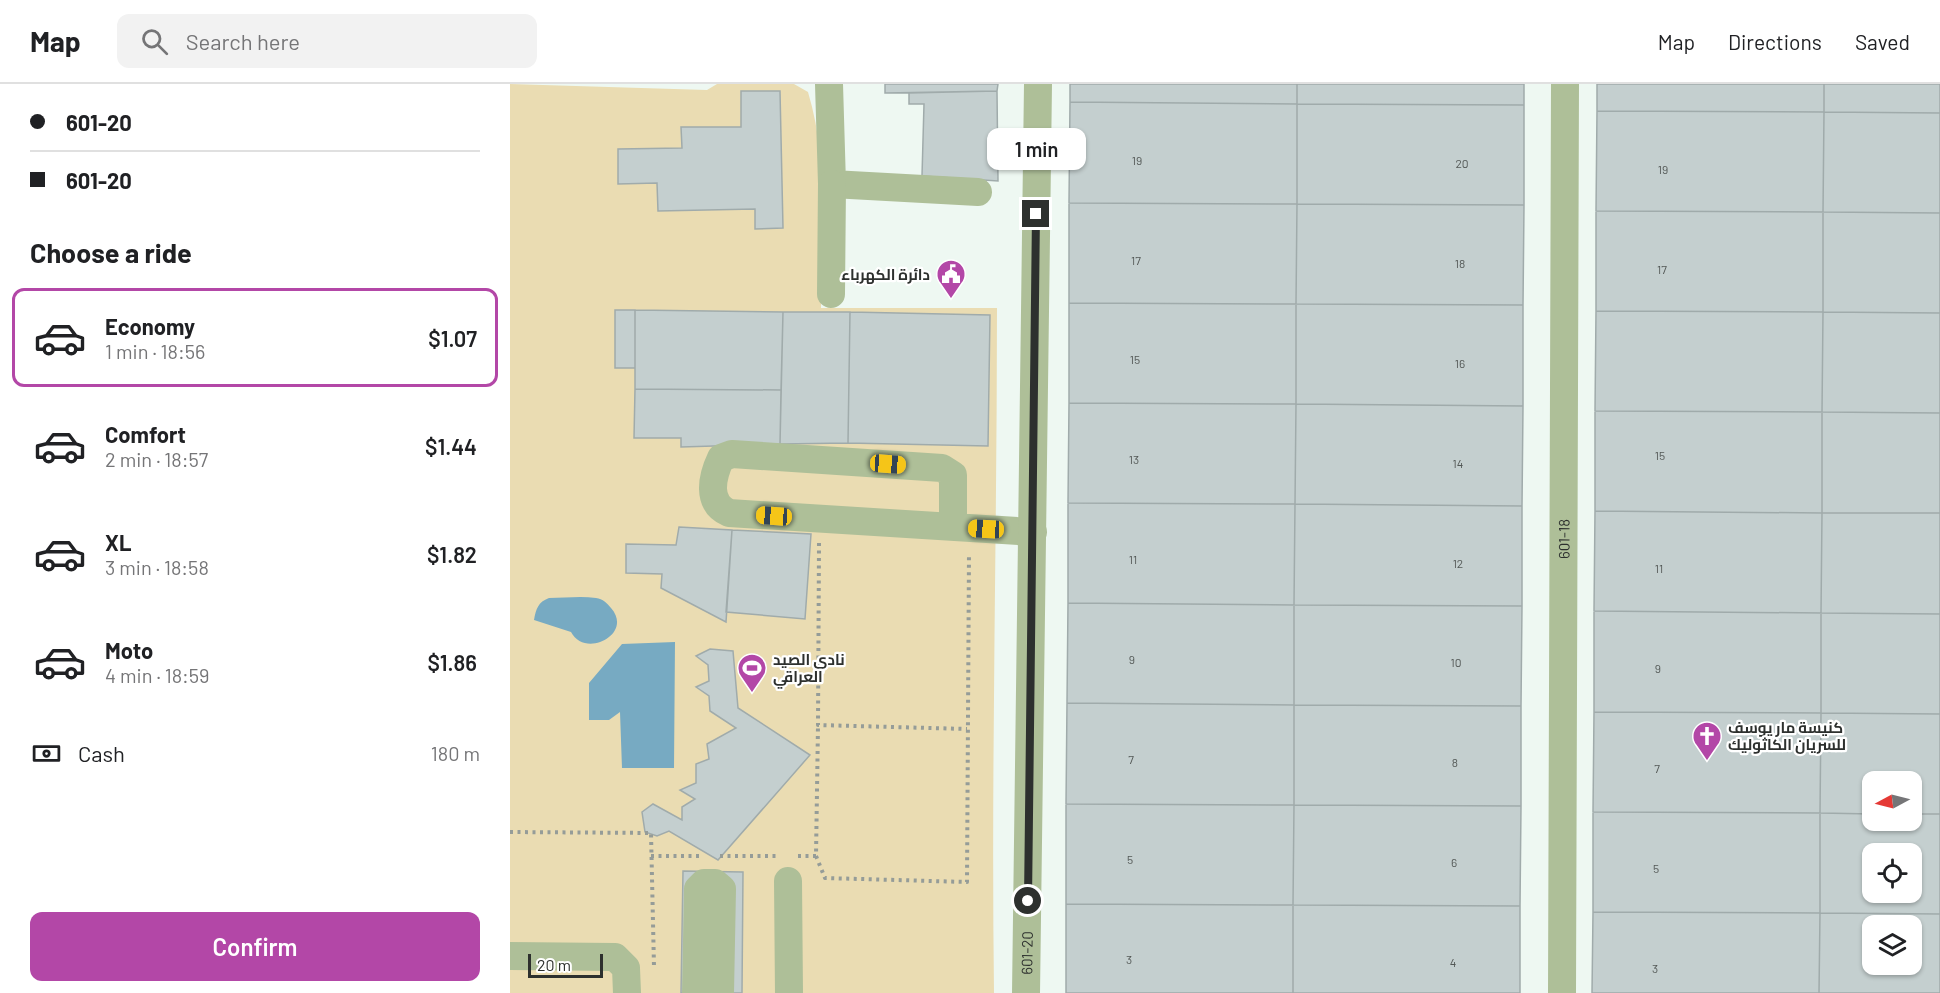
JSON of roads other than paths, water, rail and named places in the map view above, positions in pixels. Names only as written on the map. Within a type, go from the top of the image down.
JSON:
[{"type":"street","points":[[829,84],[832,184],[831,294]]},
{"type":"street","name":"601-20","points":[[1026,993],[1038,84]]},
{"type":"street","name":"601-18","points":[[1562,993],[1565,84]]},
{"type":"street","points":[[832,184],[978,192]]},
{"type":"street","points":[[961,537],[955,485],[953,475],[948,470],[732,454],[721,458],[715,470],[713,501],[718,508],[729,513],[819,518],[961,537],[1033,532]]},
{"type":"street","points":[[788,881],[789,993]]},
{"type":"street","points":[[696,993],[698,890],[704,883],[715,883],[722,889],[720,993]]},
{"type":"street","points":[[510,956],[615,957],[626,968],[627,993]]},
{"type":"water","points":[[549,598],[601,599],[611,608],[616,618],[616,627],[605,640],[586,643],[578,640],[571,632],[534,620],[538,606]]},
{"type":"water","points":[[675,642],[674,768],[622,768],[620,712],[609,720],[589,720],[589,683],[622,644]]},
{"type":"place","name":"دائرة الكهرباء","points":[[951,300]]},
{"type":"place","name":"نادي الصيد العراقي","points":[[752,694]]},
{"type":"place","name":"كنيسة مار يوسف للسريان الكاثوليك","points":[[1707,762]]}]
